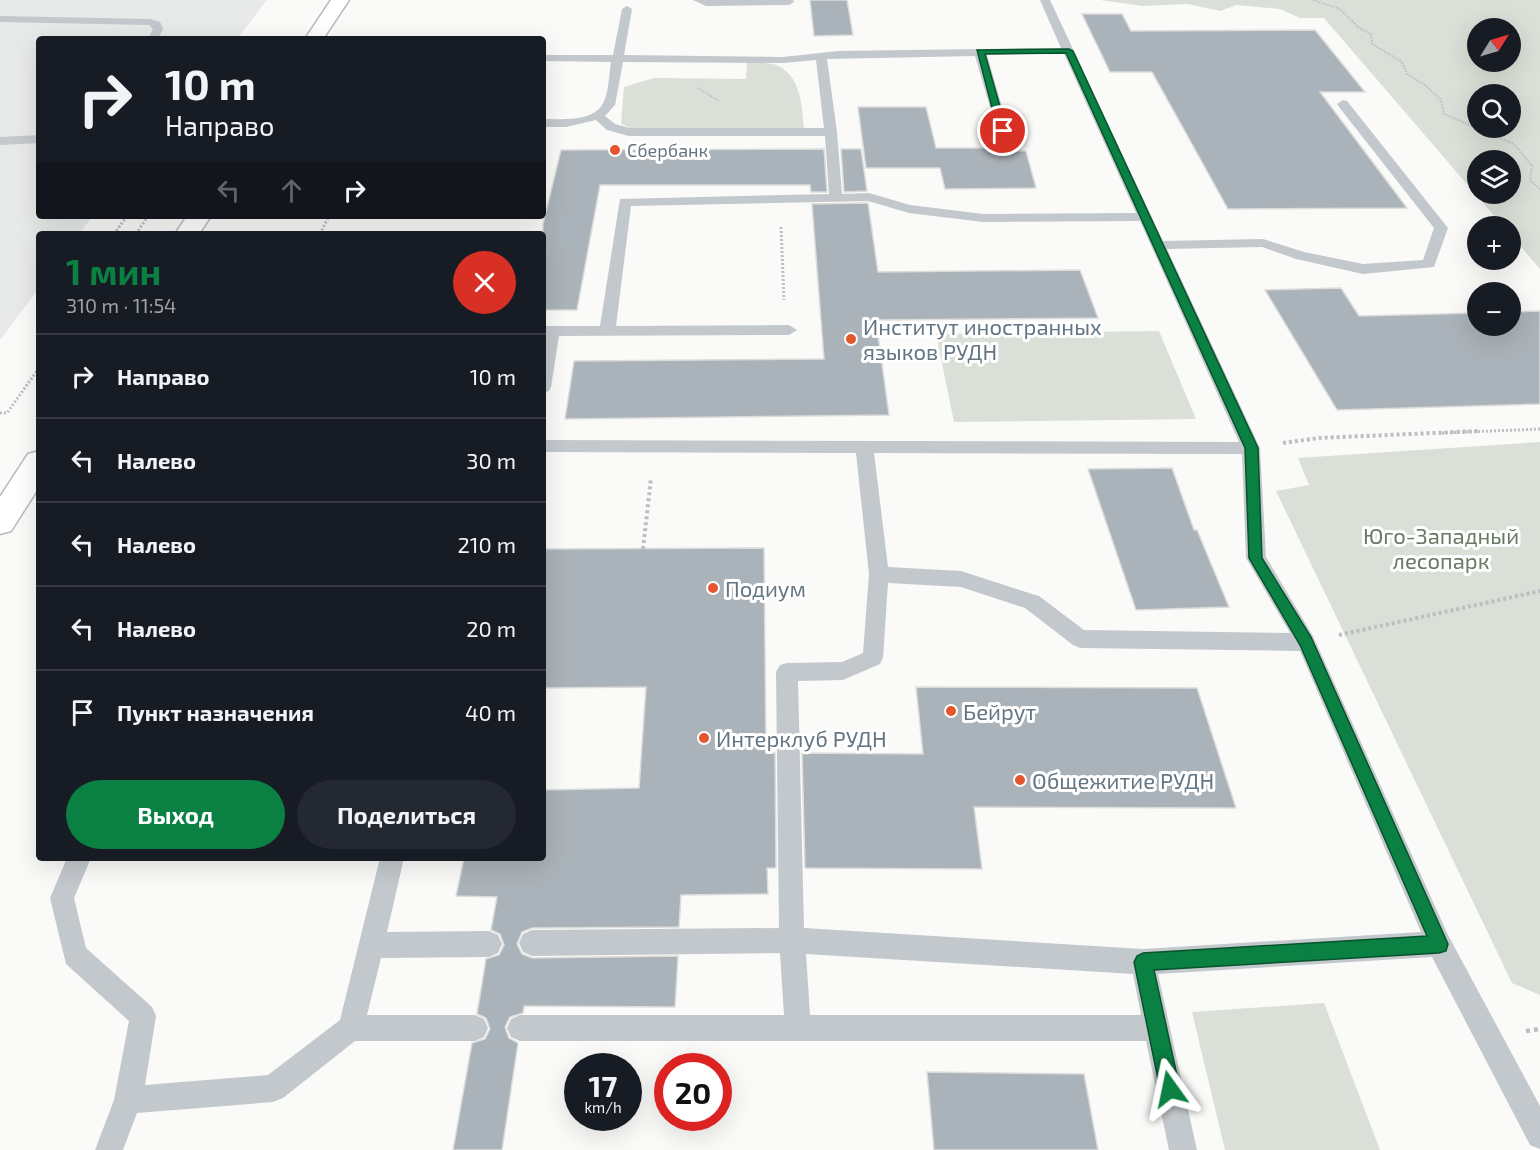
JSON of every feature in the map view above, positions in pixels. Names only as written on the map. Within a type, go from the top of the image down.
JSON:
[{"type":"main road","points":[[316,36],[340,0]]},
{"type":"main road","points":[[0,522],[36,467]]},
{"type":"lane","points":[[698,0],[706,3],[789,2]]},
{"type":"lane","points":[[1045,0],[1251,448],[1256,558],[1306,642],[1439,944],[1540,1135]]},
{"type":"lane","points":[[546,123],[566,123],[598,116],[609,105],[627,9]]},
{"type":"lane","points":[[0,19],[151,21],[158,29],[154,36]]},
{"type":"lane","points":[[546,58],[783,60],[838,54],[1069,51]]},
{"type":"lane","points":[[980,52],[1003,131]]},
{"type":"lane","points":[[821,57],[831,132],[836,198]]},
{"type":"lane","points":[[1158,245],[1263,243],[1301,256],[1364,269],[1430,264],[1441,228],[1343,104]]},
{"type":"lane","points":[[598,116],[611,127],[630,132],[831,132]]},
{"type":"lane","points":[[0,141],[36,140]]},
{"type":"lane","points":[[607,331],[625,202],[869,197],[909,209],[983,218],[1146,218]]},
{"type":"lane","points":[[547,331],[789,330]]},
{"type":"lane","points":[[546,446],[1251,448]]},
{"type":"lane","points":[[798,1028],[792,940],[787,672],[843,671],[873,658],[879,574],[864,447]]},
{"type":"lane","points":[[879,574],[961,579],[1032,602],[1080,639],[1306,642]]},
{"type":"lane","points":[[78,861],[62,898],[75,955],[143,1016],[128,1100],[110,1150]]},
{"type":"lane","points":[[351,1028],[391,861]]},
{"type":"lane","points":[[532,944],[792,940],[1143,962],[1439,944]]},
{"type":"lane","points":[[371,945],[489,944]]},
{"type":"lane","points":[[1143,962],[1183,1150]]},
{"type":"lane","points":[[128,1100],[273,1088],[351,1028],[475,1028]]},
{"type":"lane","points":[[520,1028],[1157,1028]]},
{"type":"path","points":[[1313,0],[1340,9],[1359,28],[1371,34],[1372,44],[1402,62],[1407,74],[1425,85],[1441,100],[1444,114],[1514,144],[1532,166],[1530,180],[1540,189]]},
{"type":"path","points":[[665,58],[672,72],[770,132]]},
{"type":"path","points":[[779,199],[784,304]]},
{"type":"path","points":[[0,413],[7,413],[36,373]]},
{"type":"path","points":[[1251,448],[1318,438],[1540,429]]},
{"type":"path","points":[[643,549],[648,506]]},
{"type":"path","points":[[1306,642],[1540,591]]},
{"type":"shaded area","points":[[0,0],[267,0],[239,36],[36,36],[36,219],[91,219],[81,231],[36,231],[36,292],[0,340]]},
{"type":"green space","points":[[1100,0],[1540,0],[1540,269],[1521,247],[1521,216],[1494,216],[1484,204],[1521,204],[1521,150],[1467,150],[1467,184],[1324,18],[1300,18],[1280,9],[1236,5],[1220,11],[1188,4],[1143,6]]},
{"type":"green space","points":[[747,62],[776,65],[791,76],[799,92],[804,128],[632,129],[621,124],[624,87],[654,78],[746,79]]},
{"type":"green space","points":[[1159,331],[1196,419],[954,422],[936,334]]},
{"type":"green space","name":"Юго-Западный лесопарк","points":[[1540,442],[1540,995],[1512,983],[1276,491],[1309,485],[1298,458]]},
{"type":"green space","points":[[1324,1003],[1380,1150],[1225,1150],[1192,1012]]},
{"type":"building","points":[[810,0],[847,0],[853,35],[814,36]]},
{"type":"building","points":[[1082,14],[1122,14],[1131,31],[1315,30],[1365,92],[1320,92],[1407,208],[1228,209],[1152,72],[1110,72]]},
{"type":"building","points":[[858,107],[926,107],[936,148],[1006,148],[1007,151],[1026,151],[1036,188],[945,189],[940,168],[866,168]]},
{"type":"building","points":[[824,149],[827,192],[811,192],[810,185],[600,185],[577,310],[546,310],[546,231],[543,231],[543,224],[561,150]]},
{"type":"building","points":[[841,149],[861,149],[867,191],[844,192]]},
{"type":"building","name":"Институт иностранных языков РУДН","points":[[868,203],[878,272],[1080,270],[1098,318],[876,320],[889,415],[565,419],[574,361],[824,359],[812,204]]},
{"type":"building","points":[[1341,288],[1359,316],[1467,313],[1467,336],[1521,336],[1521,312],[1540,311],[1540,404],[1337,410],[1265,290]]},
{"type":"building","points":[[1172,468],[1194,530],[1197,530],[1229,607],[1136,610],[1088,469]]},
{"type":"building","name":"Интерклуб РУДН","points":[[764,548],[766,753],[775,753],[776,868],[767,868],[768,894],[681,895],[679,927],[532,928],[522,932],[517,944],[522,954],[532,958],[678,956],[675,1007],[524,1006],[523,1013],[510,1017],[505,1027],[509,1038],[518,1043],[502,1150],[453,1150],[472,1043],[485,1039],[490,1029],[486,1018],[477,1014],[486,959],[499,955],[504,945],[500,934],[491,930],[497,897],[456,896],[463,861],[546,861],[546,790],[639,788],[646,687],[546,688],[546,549]]},
{"type":"building","name":"Общежитие РУДН","points":[[916,687],[1197,688],[1236,808],[974,807],[982,869],[805,868],[802,753],[923,754]]},
{"type":"building","points":[[927,1072],[1084,1074],[1098,1150],[934,1150]]},
{"type":"place","name":"Сбербанк","points":[[615,150]]},
{"type":"place","name":"Институт иностранных языков РУДН","points":[[851,339]]},
{"type":"place","name":"Подиум","points":[[713,588]]},
{"type":"place","name":"Бейрут","points":[[951,711]]},
{"type":"place","name":"Интерклуб РУДН","points":[[704,738]]},
{"type":"place","name":"Общежитие РУДН","points":[[1020,780]]},
{"type":"route","points":[[1003,131],[980,52],[1069,51],[1251,448],[1256,558],[1306,642],[1439,944],[1143,962],[1170,1089]]}]
